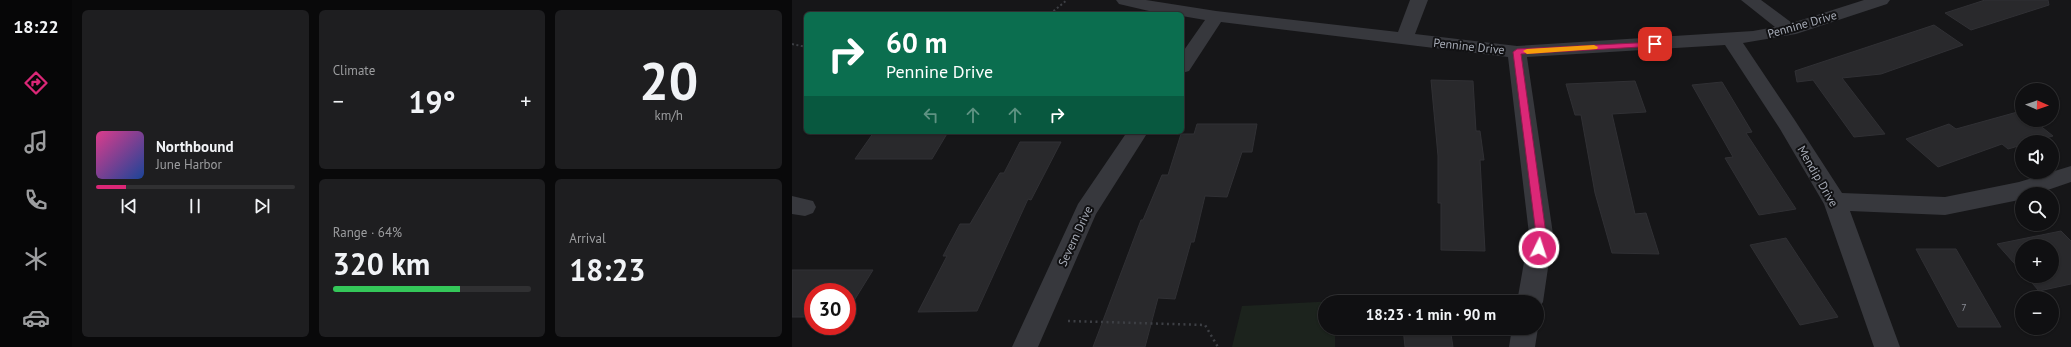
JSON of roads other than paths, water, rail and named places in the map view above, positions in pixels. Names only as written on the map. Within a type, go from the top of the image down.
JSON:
[{"type":"street","name":"Pennine Drive","points":[[1125,0],[1149,6],[1216,16],[1517,52],[1731,40],[1790,30],[1881,0]]},
{"type":"street","points":[[1404,39],[1419,0]]},
{"type":"street","points":[[1750,0],[1790,30]]},
{"type":"street","points":[[1184,64],[1216,16]]},
{"type":"street","name":"Mendip Drive","points":[[1731,40],[1787,124],[1835,202],[1887,347]]},
{"type":"street","points":[[1517,52],[1541,234],[1531,295]]},
{"type":"street","name":"Severn Drive","points":[[1025,347],[1086,210],[1137,134]]},
{"type":"street","points":[[1835,202],[1945,206],[2019,191],[2071,174]]},
{"type":"street","points":[[1522,347],[1524,335]]}]
